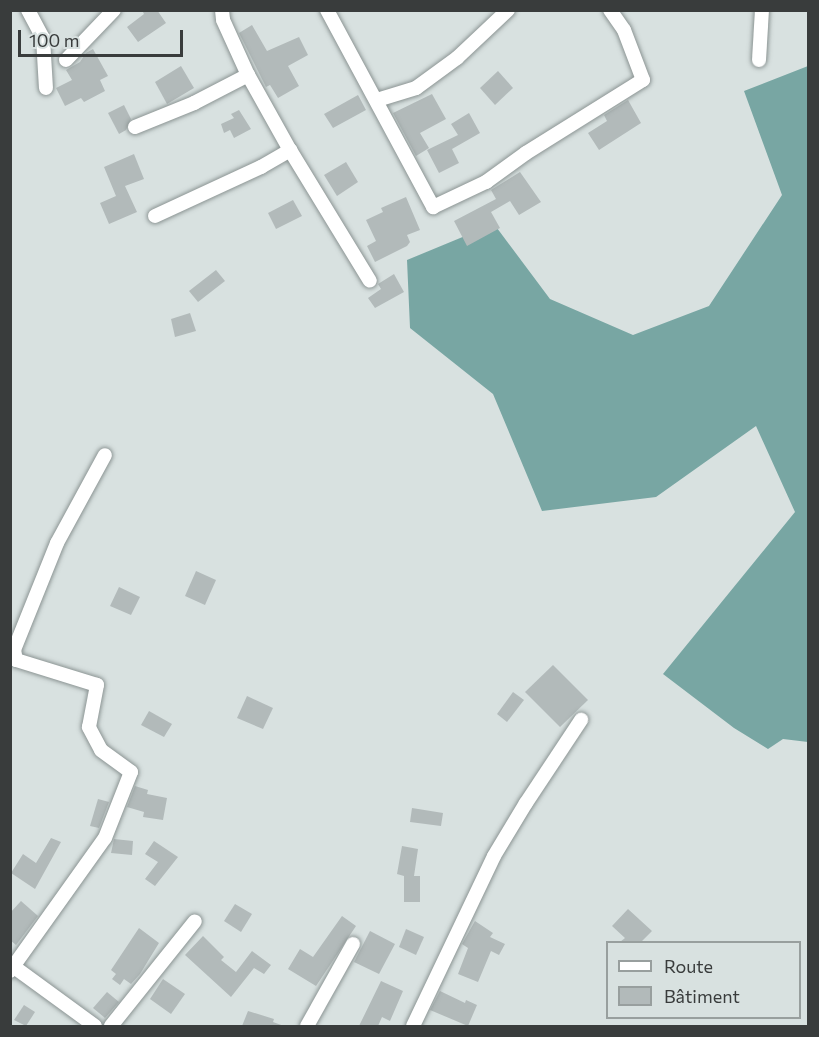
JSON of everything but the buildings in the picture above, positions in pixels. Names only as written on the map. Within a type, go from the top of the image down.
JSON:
[{"type":"street","points":[[28,10],[43,38],[46,88]]},
{"type":"street","points":[[66,60],[114,10]]},
{"type":"street","points":[[222,10],[223,20],[248,75],[290,150],[370,281]]},
{"type":"street","points":[[327,10],[433,207],[486,182],[526,153],[643,80],[624,30],[610,10]]},
{"type":"street","points":[[377,100],[416,88],[457,58],[508,10]]},
{"type":"street","points":[[759,60],[762,10]]},
{"type":"street","points":[[135,127],[194,103],[248,75]]},
{"type":"street","points":[[155,216],[261,167],[290,150]]},
{"type":"street","points":[[95,1026],[12,968],[105,837],[131,772],[101,750],[89,727],[97,685],[16,660],[14,650],[57,543],[105,455]]},
{"type":"street","points":[[413,1026],[494,856],[526,803],[582,720]]},
{"type":"street","points":[[111,1026],[195,921]]},
{"type":"street","points":[[307,1026],[353,944]]},
{"type":"shaded area","points":[[808,66],[808,742],[783,739],[768,749],[734,728],[663,674],[795,512],[756,426],[656,497],[542,511],[493,394],[410,328],[407,260],[494,224],[550,299],[633,335],[709,306],[782,195],[744,91]]}]
